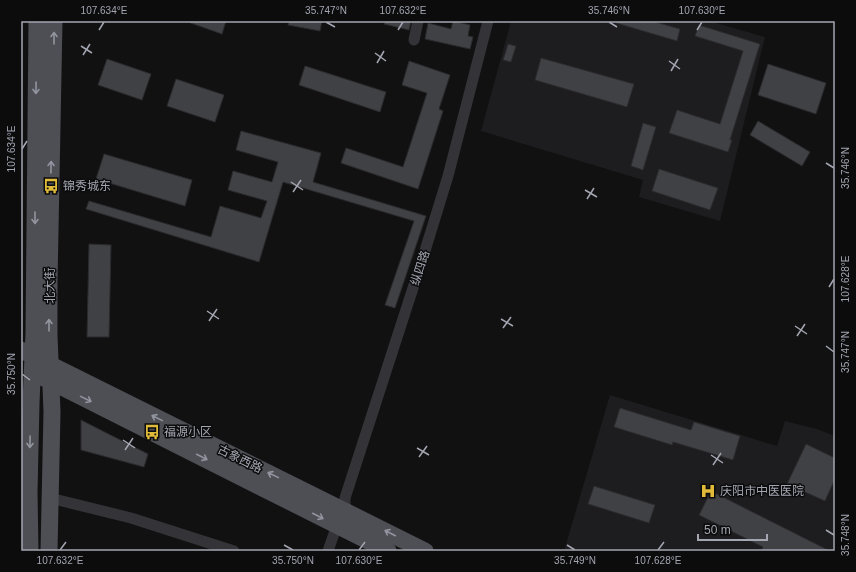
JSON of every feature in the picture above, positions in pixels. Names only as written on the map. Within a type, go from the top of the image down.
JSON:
[{"type":"main road","name":"北大街","points":[[30,551],[27,361],[37,21]]},
{"type":"main road","name":"北大街","points":[[49,551],[52,412],[50,364],[50,266],[54,21]]},
{"type":"main road","name":"古象西路","points":[[27,361],[50,364],[328,502],[343,519],[388,551]]},
{"type":"main road","name":"古象西路","points":[[27,361],[51,382],[343,519],[425,551]]},
{"type":"street","points":[[414,40],[418,21]]},
{"type":"street","name":"纵四路","points":[[328,502],[336,501],[341,495],[419,253],[443,175],[483,21]]},
{"type":"street","name":"纵四路","points":[[343,519],[345,498],[448,176],[488,21]]},
{"type":"street","points":[[50,498],[131,518],[234,551]]},
{"type":"street","points":[[328,551],[343,519]]},
{"type":"shaded area","points":[[511,21],[709,21],[765,37],[720,221],[639,197],[643,180],[481,131]]},
{"type":"shaded area","name":"庆阳市中医医院","points":[[610,395],[777,446],[785,421],[817,429],[835,436],[835,551],[564,551]]},
{"type":"building","points":[[188,21],[226,21],[222,34]]},
{"type":"building","points":[[289,21],[322,21],[320,31],[288,25]]},
{"type":"building","points":[[385,21],[411,21],[409,30],[384,24]]},
{"type":"building","points":[[453,21],[470,25],[468,36],[473,37],[470,49],[425,39],[428,23],[451,29]]},
{"type":"building","points":[[617,21],[652,21],[680,29],[677,41],[616,23]]},
{"type":"building","points":[[699,25],[760,44],[730,140],[732,140],[728,152],[669,133],[677,110],[720,124],[743,51],[695,36]]},
{"type":"building","points":[[508,44],[516,46],[511,62],[503,60]]},
{"type":"building","points":[[541,58],[634,84],[627,107],[535,80]]},
{"type":"building","points":[[107,59],[151,74],[142,100],[98,85]]},
{"type":"building","points":[[409,61],[450,75],[439,109],[443,111],[418,189],[341,163],[346,148],[403,167],[427,93],[402,85]]},
{"type":"building","points":[[768,64],[826,83],[816,114],[758,95]]},
{"type":"building","points":[[305,66],[386,92],[380,112],[299,85]]},
{"type":"building","points":[[176,79],[224,95],[215,122],[167,106]]},
{"type":"building","points":[[758,121],[810,152],[802,166],[750,135]]},
{"type":"building","points":[[643,123],[656,127],[643,170],[631,166]]},
{"type":"building","points":[[241,131],[321,153],[313,182],[426,216],[395,308],[385,305],[414,221],[283,182],[259,262],[86,209],[89,201],[211,237],[220,206],[261,218],[267,201],[228,190],[233,171],[272,182],[278,162],[236,150]]},
{"type":"building","points":[[104,154],[192,180],[185,206],[96,179]]},
{"type":"building","points":[[659,169],[718,188],[710,210],[652,191]]},
{"type":"building","points":[[89,244],[111,245],[109,337],[87,337]]},
{"type":"building","points":[[620,408],[691,430],[694,422],[740,436],[733,460],[673,442],[672,445],[614,427]]},
{"type":"building","points":[[81,420],[148,454],[144,467],[81,450]]},
{"type":"building","points":[[806,444],[835,458],[835,479],[825,501],[787,484]]},
{"type":"building","points":[[594,486],[655,505],[649,523],[588,504]]},
{"type":"building","points":[[711,491],[830,551],[761,551],[763,547],[699,515]]},
{"type":"place","name":"锦秀城东","points":[[51,186]]},
{"type":"place","name":"福源小区","points":[[152,432]]},
{"type":"place","name":"庆阳市中医医院","points":[[708,491]]}]
